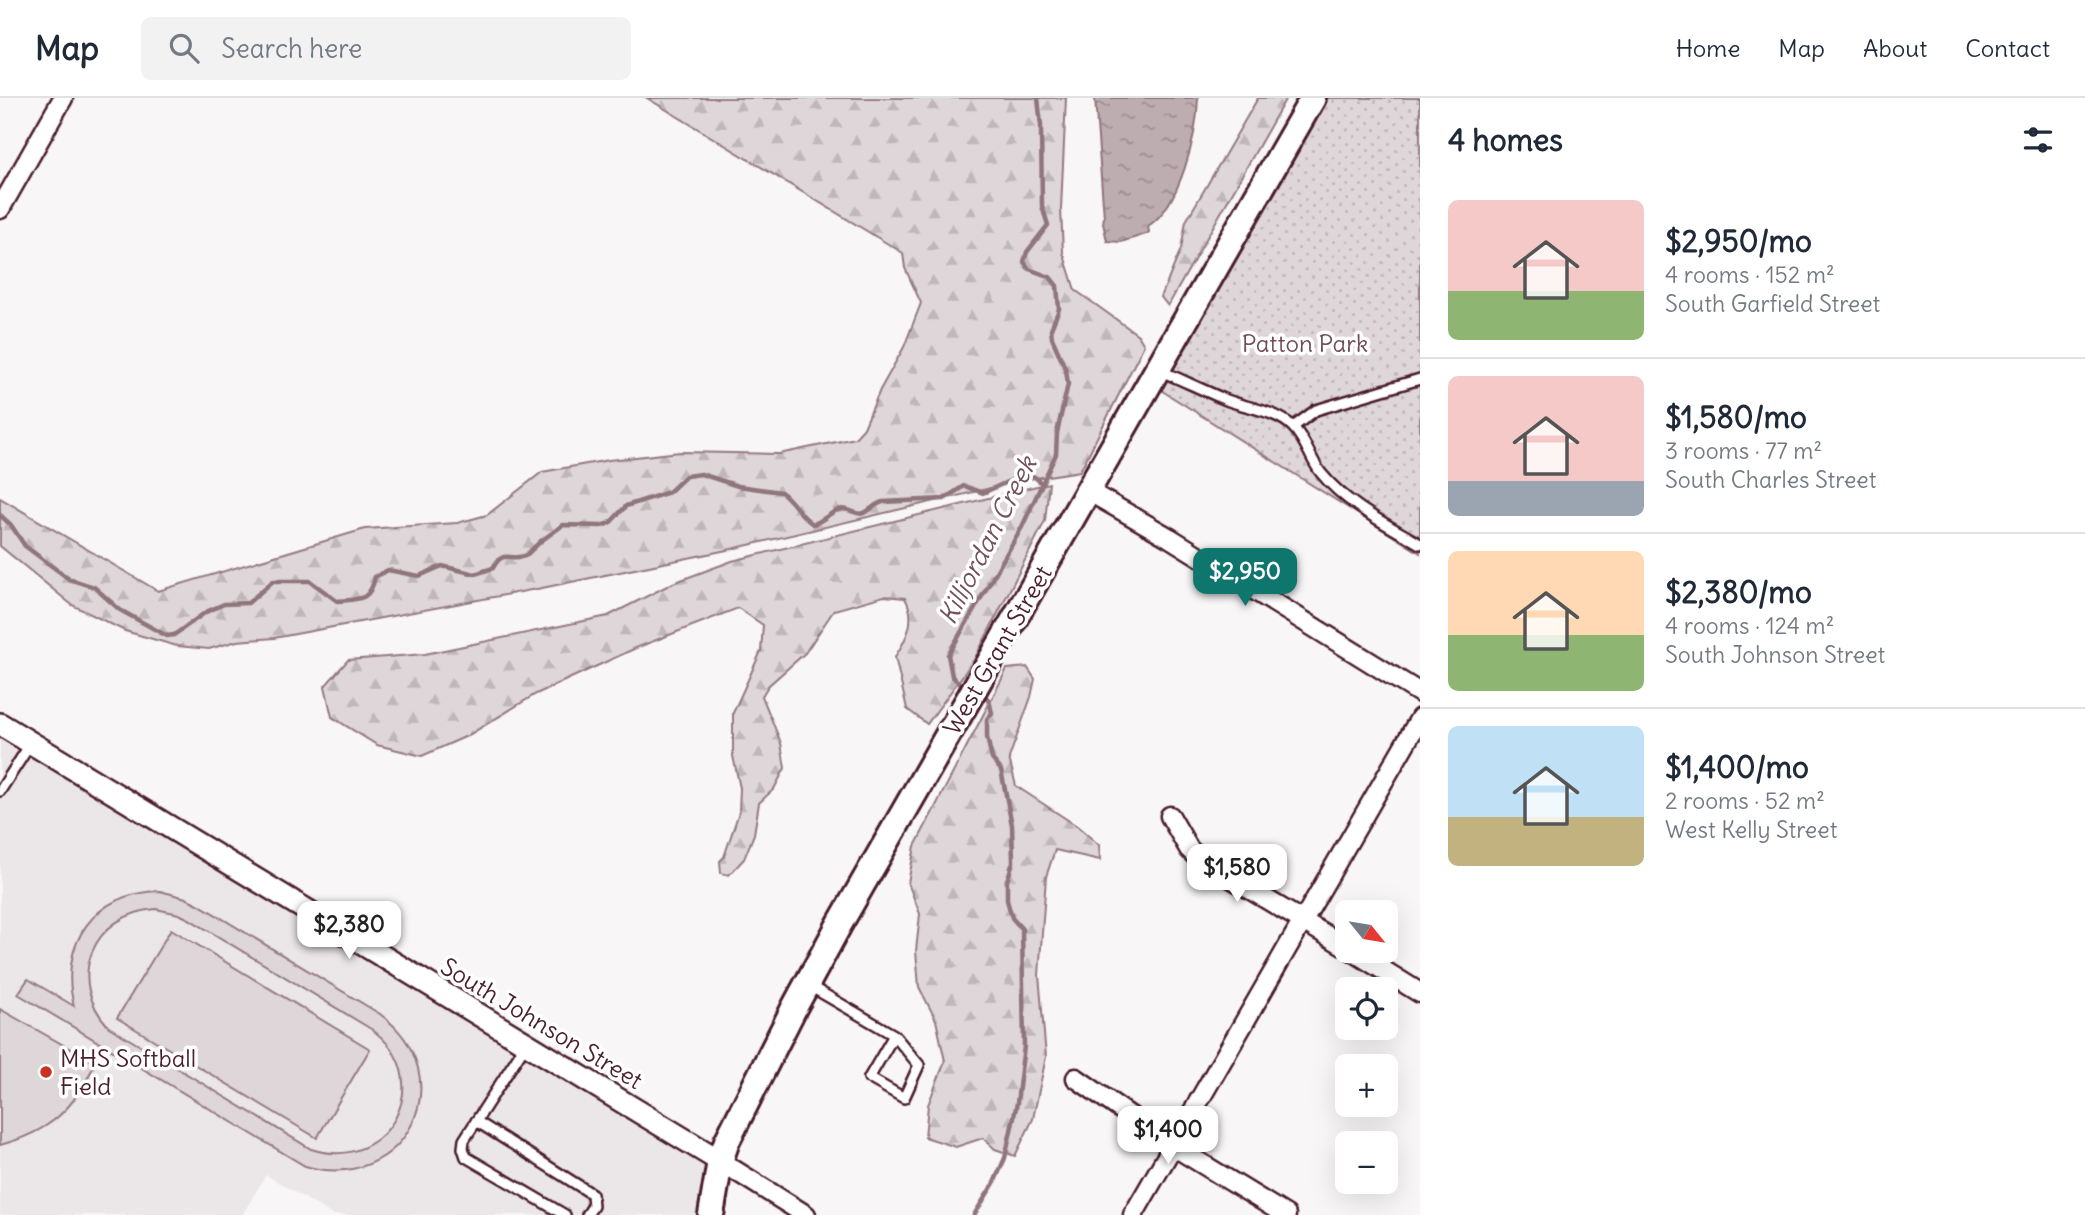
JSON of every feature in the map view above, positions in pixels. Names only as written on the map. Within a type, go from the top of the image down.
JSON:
[{"type":"main road","name":"West Grant Street","points":[[711,1215],[720,1161],[736,1121],[807,984],[1313,98]]},
{"type":"street","points":[[0,209],[63,98]]},
{"type":"street","points":[[1088,491],[1170,538],[1420,693]]},
{"type":"street","points":[[1133,1215],[1420,718]]},
{"type":"street","name":"South Johnson Street","points":[[0,724],[806,1215]]},
{"type":"street","points":[[1170,816],[1189,849],[1199,859],[1335,940]]},
{"type":"street","points":[[1372,963],[1420,993]]},
{"type":"street","points":[[1076,1078],[1173,1146],[1286,1215]]},
{"type":"lane","points":[[1156,369],[1227,400],[1276,415],[1293,427],[1318,470],[1331,485],[1350,501],[1420,544]]},
{"type":"lane","points":[[1293,427],[1316,410],[1420,379]]},
{"type":"lane","points":[[0,791],[31,743]]},
{"type":"lane","points":[[807,984],[894,1035],[919,1065],[904,1098],[869,1078],[894,1035]]},
{"type":"lane","points":[[526,1044],[464,1140],[463,1148],[466,1157],[565,1215]]},
{"type":"lane","points":[[476,1121],[592,1194],[593,1206],[587,1215]]},
{"type":"shaded area","points":[[0,724],[720,1161],[711,1215],[333,1215],[266,1175],[242,1215],[0,1215]]},
{"type":"green space","points":[[647,98],[1066,98],[1061,209],[1063,252],[1075,290],[1138,335],[1144,345],[1080,471],[1029,479],[727,550],[542,588],[274,638],[237,641],[209,649],[177,646],[125,631],[72,605],[0,546],[0,498],[158,591],[365,529],[457,523],[487,515],[542,472],[609,460],[680,452],[779,454],[855,438],[864,428],[880,390],[904,347],[921,303],[905,268],[903,253]]},
{"type":"green space","points":[[1258,98],[1286,98],[1168,306],[1161,297],[1181,249],[1186,221]]},
{"type":"green space","name":"Patton Park","points":[[1312,98],[1420,98],[1420,553],[1148,382]]},
{"type":"green space","points":[[1049,483],[1045,521],[974,660],[927,724],[907,709],[895,657],[909,628],[910,613],[905,598],[884,596],[834,610],[805,653],[768,686],[762,696],[781,743],[785,768],[774,789],[759,803],[754,834],[744,859],[729,875],[721,873],[720,861],[724,857],[739,812],[740,788],[733,756],[733,713],[761,651],[763,625],[738,608],[636,648],[536,694],[467,736],[422,756],[377,745],[332,717],[325,686],[348,660],[425,654],[608,616],[673,583],[732,561]]},
{"type":"green space","points":[[1027,667],[1035,679],[1009,758],[1016,786],[1077,826],[1099,845],[1100,860],[1055,850],[1046,877],[1039,975],[1046,1057],[1033,1119],[1015,1156],[995,1149],[983,1138],[956,1147],[925,1137],[928,1105],[945,1061],[936,1020],[919,987],[916,951],[920,914],[908,883],[915,846],[1007,669]]},
{"type":"green space","points":[[160,891],[186,898],[380,1014],[405,1040],[418,1068],[420,1097],[412,1124],[395,1147],[371,1163],[341,1170],[305,1166],[18,994],[28,979],[74,1006],[70,983],[71,962],[86,926],[100,911],[116,901],[137,894]],"holes":[[[156,909],[179,914],[371,1029],[391,1049],[401,1072],[403,1095],[396,1116],[383,1135],[363,1148],[339,1153],[311,1149],[109,1027],[96,1009],[89,989],[88,970],[92,952],[101,936],[115,923],[134,914]]]},
{"type":"green space","points":[[171,929],[370,1049],[317,1138],[117,1018]]},
{"type":"green space","name":"MHS Softball Field","points":[[0,1009],[95,1063],[78,1094],[58,1117],[33,1133],[0,1145]]},
{"type":"water","points":[[1095,98],[1198,98],[1185,168],[1169,203],[1148,226],[1149,232],[1121,242],[1107,241],[1103,223]]},
{"type":"waterway","name":"Killjordan Creek","points":[[963,687],[952,676],[948,655],[1022,527],[1056,454],[1057,433],[1068,384],[1066,370],[1052,338],[1051,329],[1059,309],[1057,286],[1050,277],[1029,269],[1024,262],[1027,252],[1048,225],[1042,206],[1038,98]]},
{"type":"waterway","points":[[0,515],[11,525],[25,546],[69,579],[94,587],[120,610],[167,636],[174,635],[206,612],[224,604],[248,603],[273,581],[310,581],[337,601],[367,595],[375,577],[388,570],[419,576],[442,566],[475,574],[493,568],[503,557],[525,556],[563,525],[601,526],[610,523],[626,506],[669,492],[686,476],[701,474],[738,486],[781,492],[813,524],[842,509],[861,514],[883,502],[944,499],[964,486],[983,493],[1028,475],[1042,484]]},
{"type":"waterway","name":"Killjordan Creek","points":[[974,1215],[994,1183],[1005,1158],[1017,1103],[1024,1046],[1022,929],[1012,918],[1007,900],[1007,881],[1013,862],[1012,825],[1001,770],[992,759],[987,737],[987,719],[992,713],[989,700],[985,696]]},
{"type":"place","name":"MHS Softball Field","points":[[46,1072]]}]
